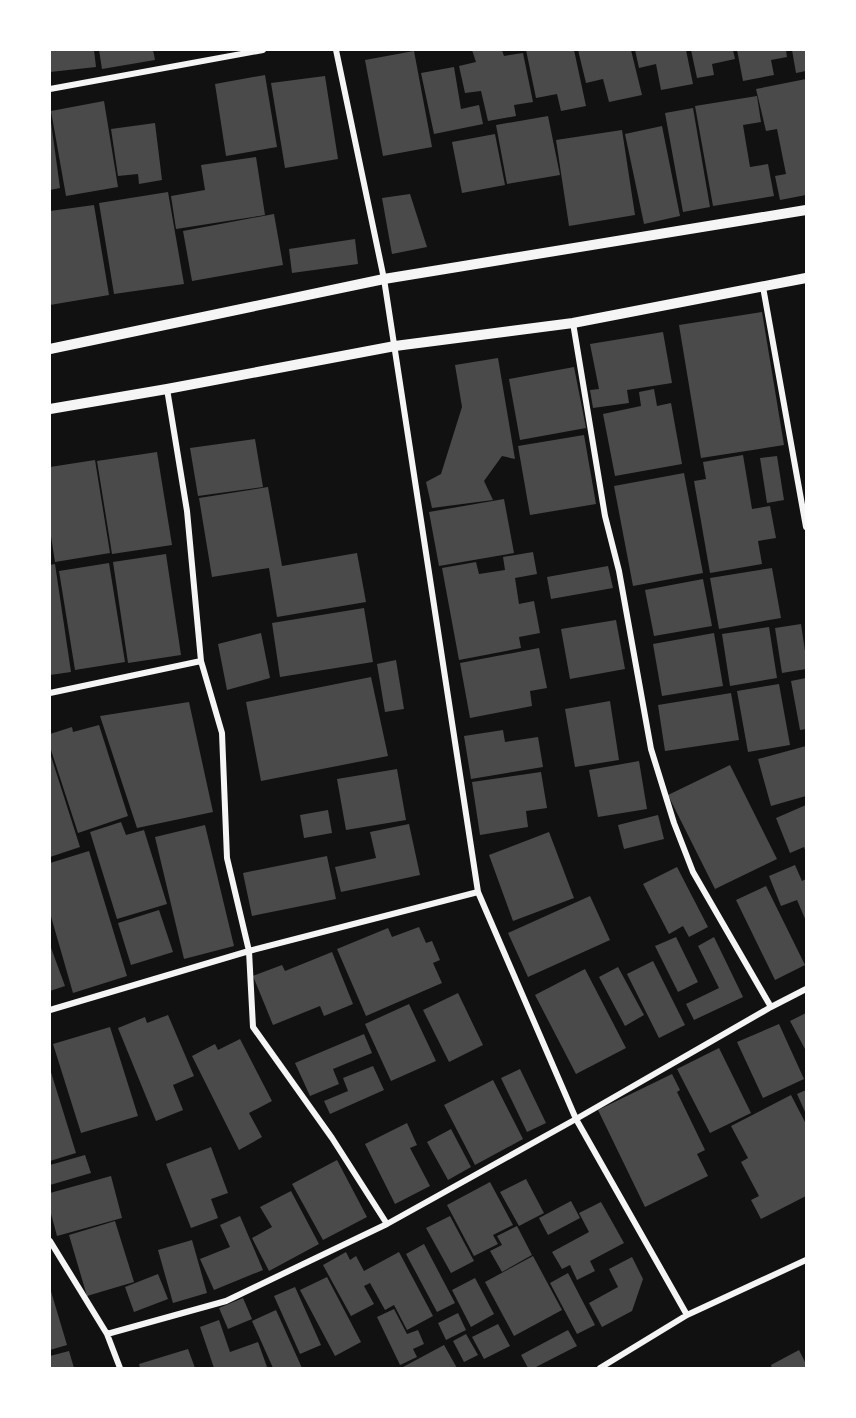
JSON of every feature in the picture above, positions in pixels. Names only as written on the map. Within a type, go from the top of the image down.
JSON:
[{"type":"street","points":[[50,89],[264,50]]},
{"type":"street","points":[[336,50],[384,279],[478,892],[576,1119],[687,1315]]},
{"type":"street","points":[[50,349],[384,279],[807,210]]},
{"type":"street","points":[[50,410],[395,346],[573,323],[807,278]]},
{"type":"street","points":[[763,287],[807,526]]},
{"type":"street","points":[[573,323],[605,516],[619,572],[651,749],[674,823],[693,872],[771,1007]]},
{"type":"street","points":[[167,389],[187,511],[201,661],[222,733],[227,858],[249,951],[253,1027],[332,1138],[387,1224]]},
{"type":"street","points":[[50,693],[201,661]]},
{"type":"street","points":[[50,1010],[249,951],[478,892]]},
{"type":"street","points":[[107,1334],[226,1301],[387,1224],[771,1007],[807,990]]},
{"type":"street","points":[[50,1241],[107,1334],[120,1368]]},
{"type":"street","points":[[600,1368],[687,1315],[807,1260]]},
{"type":"building","points":[[50,50],[94,50],[96,67],[50,72]]},
{"type":"building","points":[[99,50],[153,50],[155,60],[102,69]]},
{"type":"building","points":[[472,50],[502,50],[504,56],[523,53],[533,102],[514,105],[516,116],[488,121],[481,91],[465,93],[459,66],[476,62]]},
{"type":"building","points":[[526,50],[574,50],[586,106],[561,111],[557,94],[536,98]]},
{"type":"building","points":[[578,50],[631,50],[642,95],[609,102],[603,79],[586,83]]},
{"type":"building","points":[[635,50],[686,50],[693,84],[661,90],[656,64],[639,68]]},
{"type":"building","points":[[691,50],[733,50],[735,59],[712,64],[714,75],[697,78]]},
{"type":"building","points":[[737,50],[786,50],[787,57],[771,60],[774,75],[743,81]]},
{"type":"building","points":[[792,50],[806,50],[806,71],[796,73]]},
{"type":"building","points":[[414,51],[432,147],[383,156],[365,60]]},
{"type":"building","points":[[454,67],[461,109],[479,105],[483,124],[434,134],[421,73]]},
{"type":"building","points":[[265,75],[277,147],[226,156],[215,84]]},
{"type":"building","points":[[325,76],[338,159],[285,168],[271,83]]},
{"type":"building","points":[[806,79],[806,195],[780,200],[775,176],[786,174],[777,129],[766,131],[756,89]]},
{"type":"building","points":[[757,96],[761,122],[743,125],[750,167],[768,164],[774,196],[713,206],[695,106]]},
{"type":"building","points":[[104,101],[118,187],[66,196],[51,111]]},
{"type":"building","points":[[693,108],[710,207],[683,212],[665,113]]},
{"type":"building","points":[[548,116],[560,175],[507,184],[496,125]]},
{"type":"building","points":[[50,122],[60,188],[50,190]]},
{"type":"building","points":[[155,123],[162,180],[139,184],[138,174],[118,176],[111,129]]},
{"type":"building","points":[[662,126],[680,216],[644,224],[625,134]]},
{"type":"building","points":[[622,130],[635,215],[569,226],[556,140]]},
{"type":"building","points":[[495,134],[505,185],[462,193],[452,142]]},
{"type":"building","points":[[256,157],[265,215],[176,229],[171,196],[205,190],[201,165]]},
{"type":"building","points":[[168,192],[184,284],[114,294],[99,203]]},
{"type":"building","points":[[410,194],[427,247],[392,254],[382,198]]},
{"type":"building","points":[[94,205],[109,295],[50,305],[50,211]]},
{"type":"building","points":[[274,214],[283,265],[192,281],[183,231]]},
{"type":"building","points":[[355,239],[358,264],[292,273],[289,249]]},
{"type":"building","points":[[762,312],[784,445],[701,458],[679,325]]},
{"type":"building","points":[[663,332],[672,383],[627,390],[629,403],[593,408],[590,390],[599,389],[590,344]]},
{"type":"building","points":[[498,358],[515,459],[502,456],[484,481],[493,500],[432,508],[426,482],[441,474],[462,407],[455,365]]},
{"type":"building","points":[[574,367],[586,428],[520,440],[509,379]]},
{"type":"building","points":[[654,389],[657,406],[671,403],[682,464],[615,476],[603,414],[641,406],[639,392]]},
{"type":"building","points":[[584,435],[596,504],[530,515],[518,446]]},
{"type":"building","points":[[255,439],[263,487],[198,496],[190,448]]},
{"type":"building","points":[[157,452],[172,545],[112,554],[97,461]]},
{"type":"building","points":[[743,455],[752,509],[770,506],[776,538],[758,541],[762,564],[710,573],[694,481],[706,479],[703,462]]},
{"type":"building","points":[[777,456],[784,500],[767,503],[760,458]]},
{"type":"building","points":[[95,460],[110,553],[55,562],[50,530],[50,467]]},
{"type":"building","points":[[684,473],[703,573],[633,586],[614,486]]},
{"type":"building","points":[[268,487],[282,566],[357,553],[366,602],[277,617],[269,568],[212,577],[199,498]]},
{"type":"building","points":[[504,499],[514,553],[439,566],[429,512]]},
{"type":"building","points":[[533,552],[537,574],[515,578],[519,604],[534,601],[540,633],[519,637],[521,648],[459,660],[442,568],[476,562],[479,574],[505,570],[503,557]]},
{"type":"building","points":[[166,554],[181,655],[128,663],[113,562]]},
{"type":"building","points":[[109,563],[125,662],[75,670],[59,571]]},
{"type":"building","points":[[55,564],[71,672],[50,675],[50,565]]},
{"type":"building","points":[[608,566],[613,588],[551,599],[547,577]]},
{"type":"building","points":[[772,568],[781,618],[719,629],[710,578]]},
{"type":"building","points":[[703,579],[712,626],[654,636],[645,590]]},
{"type":"building","points":[[364,608],[373,662],[280,677],[272,623]]},
{"type":"building","points":[[616,620],[625,669],[570,679],[561,629]]},
{"type":"building","points":[[801,624],[806,669],[782,673],[775,628]]},
{"type":"building","points":[[769,627],[777,678],[730,686],[722,634]]},
{"type":"building","points":[[261,633],[270,678],[227,690],[218,644]]},
{"type":"building","points":[[714,633],[723,686],[662,696],[653,644]]},
{"type":"building","points":[[539,648],[547,688],[530,691],[532,706],[470,718],[460,663]]},
{"type":"building","points":[[396,660],[404,709],[385,712],[377,664]]},
{"type":"building","points":[[371,677],[388,756],[261,781],[246,702]]},
{"type":"building","points":[[806,678],[806,729],[800,730],[791,681]]},
{"type":"building","points":[[779,684],[790,745],[748,752],[737,691]]},
{"type":"building","points":[[731,693],[739,740],[665,751],[658,705]]},
{"type":"building","points":[[610,701],[619,760],[575,767],[565,709]]},
{"type":"building","points":[[189,702],[213,812],[137,828],[100,716]]},
{"type":"building","points":[[99,725],[128,816],[78,833],[50,747],[50,734],[72,727],[73,732]]},
{"type":"building","points":[[503,730],[505,742],[538,737],[543,767],[471,779],[464,736]]},
{"type":"building","points":[[806,746],[806,796],[771,806],[758,759]]},
{"type":"building","points":[[50,753],[80,847],[50,857]]},
{"type":"building","points":[[639,761],[647,809],[598,817],[589,770]]},
{"type":"building","points":[[730,765],[777,859],[715,889],[668,795]]},
{"type":"building","points":[[397,769],[406,820],[346,830],[337,779]]},
{"type":"building","points":[[541,772],[547,808],[526,811],[528,827],[480,835],[472,782]]},
{"type":"building","points":[[806,805],[806,853],[804,847],[790,853],[776,818]]},
{"type":"building","points":[[328,810],[332,833],[304,838],[300,815]]},
{"type":"building","points":[[658,815],[664,839],[624,849],[618,825]]},
{"type":"building","points":[[121,822],[126,835],[144,830],[167,904],[117,919],[90,832]]},
{"type":"building","points":[[409,824],[420,875],[341,892],[335,867],[376,858],[370,832]]},
{"type":"building","points":[[205,825],[234,946],[184,959],[155,837]]},
{"type":"building","points":[[549,832],[574,898],[513,921],[489,855]]},
{"type":"building","points":[[89,851],[127,976],[73,993],[50,913],[50,863]]},
{"type":"building","points":[[327,856],[336,899],[252,916],[243,873]]},
{"type":"building","points":[[795,865],[802,881],[806,879],[806,921],[797,900],[781,906],[769,876]]},
{"type":"building","points":[[677,867],[708,927],[689,937],[683,926],[669,934],[643,884]]},
{"type":"building","points":[[766,886],[805,965],[775,980],[736,900]]},
{"type":"building","points":[[590,896],[610,940],[528,977],[508,933]]},
{"type":"building","points":[[159,910],[173,952],[131,965],[118,923]]},
{"type":"building","points":[[419,927],[426,943],[432,941],[440,960],[433,963],[442,983],[366,1016],[337,949],[388,928],[392,937]]},
{"type":"building","points":[[676,937],[698,982],[678,992],[655,946]]},
{"type":"building","points":[[714,937],[743,997],[694,1020],[686,1004],[719,988],[698,946]]},
{"type":"building","points":[[50,945],[65,986],[50,991]]},
{"type":"building","points":[[332,952],[353,1004],[324,1016],[320,1006],[273,1025],[253,976],[282,965],[285,971]]},
{"type":"building","points":[[653,961],[685,1025],[659,1038],[627,974]]},
{"type":"building","points":[[618,967],[644,1015],[625,1026],[599,977]]},
{"type":"building","points":[[585,969],[626,1048],[576,1074],[535,995]]},
{"type":"building","points":[[458,993],[483,1045],[449,1062],[423,1010]]},
{"type":"building","points":[[409,1004],[436,1061],[391,1081],[365,1024]]},
{"type":"building","points":[[806,1013],[806,1051],[790,1021]]},
{"type":"building","points":[[168,1015],[194,1076],[173,1085],[183,1110],[156,1121],[118,1028],[145,1017],[147,1023]]},
{"type":"building","points":[[779,1024],[804,1079],[763,1098],[737,1042]]},
{"type":"building","points":[[110,1027],[138,1116],[81,1133],[53,1044]]},
{"type":"building","points":[[364,1034],[372,1053],[333,1069],[339,1084],[310,1096],[295,1063]]},
{"type":"building","points":[[240,1039],[272,1101],[249,1113],[262,1137],[239,1150],[192,1056],[215,1044],[218,1050]]},
{"type":"building","points":[[719,1048],[751,1113],[710,1133],[677,1069]]},
{"type":"building","points":[[373,1066],[384,1090],[330,1114],[324,1101],[348,1091],[343,1078]]},
{"type":"building","points":[[50,1069],[76,1153],[50,1161]]},
{"type":"building","points":[[520,1069],[546,1123],[527,1132],[501,1078]]},
{"type":"building","points":[[672,1074],[680,1090],[677,1092],[705,1150],[697,1154],[708,1176],[645,1207],[598,1110]]},
{"type":"building","points":[[493,1080],[523,1139],[475,1165],[444,1105]]},
{"type":"building","points":[[806,1090],[806,1114],[797,1094]]},
{"type":"building","points":[[791,1095],[806,1124],[806,1196],[761,1219],[751,1200],[759,1196],[741,1162],[748,1158],[731,1126]]},
{"type":"building","points":[[407,1123],[417,1145],[410,1148],[430,1186],[395,1204],[365,1144]]},
{"type":"building","points":[[451,1129],[471,1167],[448,1180],[427,1142]]},
{"type":"building","points":[[211,1147],[228,1193],[211,1199],[218,1218],[191,1228],[166,1164]]},
{"type":"building","points":[[85,1155],[91,1173],[50,1185],[50,1165]]},
{"type":"building","points":[[337,1160],[367,1217],[323,1240],[292,1184]]},
{"type":"building","points":[[111,1176],[122,1218],[57,1236],[50,1210],[50,1193]]},
{"type":"building","points":[[526,1179],[544,1213],[519,1226],[500,1192]]},
{"type":"building","points":[[490,1182],[513,1225],[493,1235],[498,1244],[474,1256],[447,1205]]},
{"type":"building","points":[[291,1191],[319,1244],[269,1271],[252,1238],[272,1227],[260,1207]]},
{"type":"building","points":[[571,1201],[580,1218],[548,1235],[539,1218]]},
{"type":"building","points":[[601,1202],[624,1243],[590,1261],[595,1271],[577,1280],[570,1265],[562,1269],[552,1252],[589,1232],[579,1213]]},
{"type":"building","points":[[240,1216],[263,1270],[214,1290],[200,1259],[230,1247],[220,1225]]},
{"type":"building","points":[[450,1216],[474,1261],[451,1273],[426,1228]]},
{"type":"building","points":[[115,1221],[134,1282],[87,1296],[69,1235]]},
{"type":"building","points":[[517,1226],[532,1255],[502,1272],[490,1251],[502,1245],[497,1236]]},
{"type":"building","points":[[192,1240],[207,1293],[173,1303],[158,1250]]},
{"type":"building","points":[[424,1244],[455,1303],[437,1312],[406,1254]]},
{"type":"building","points":[[346,1252],[350,1260],[356,1256],[364,1271],[399,1252],[433,1316],[407,1330],[394,1305],[385,1310],[370,1283],[364,1286],[374,1304],[351,1316],[323,1265]]},
{"type":"building","points":[[533,1256],[562,1310],[514,1336],[485,1282]]},
{"type":"building","points":[[632,1257],[643,1279],[632,1311],[602,1327],[589,1303],[618,1287],[609,1269]]},
{"type":"building","points":[[568,1273],[595,1325],[577,1334],[550,1283]]},
{"type":"building","points":[[158,1274],[168,1299],[134,1312],[125,1287]]},
{"type":"building","points":[[327,1277],[361,1342],[335,1356],[300,1290]]},
{"type":"building","points":[[475,1278],[494,1314],[471,1327],[452,1290]]},
{"type":"building","points":[[295,1287],[321,1345],[300,1354],[274,1296]]},
{"type":"building","points":[[50,1288],[67,1345],[50,1350]]},
{"type":"building","points":[[243,1298],[252,1319],[228,1329],[219,1308]]},
{"type":"building","points":[[394,1309],[407,1334],[418,1330],[424,1344],[413,1349],[417,1357],[400,1365],[377,1317]]},
{"type":"building","points":[[276,1310],[302,1368],[273,1368],[252,1321]]},
{"type":"building","points":[[458,1313],[466,1330],[446,1340],[438,1323]]},
{"type":"building","points":[[219,1320],[230,1352],[258,1342],[267,1367],[214,1368],[200,1327]]},
{"type":"building","points":[[498,1324],[510,1346],[484,1359],[472,1337]]},
{"type":"building","points":[[568,1330],[577,1346],[534,1368],[528,1368],[521,1355]]},
{"type":"building","points":[[466,1334],[478,1355],[464,1362],[453,1341]]},
{"type":"building","points":[[444,1345],[457,1368],[403,1367]]},
{"type":"building","points":[[188,1349],[195,1368],[140,1368],[139,1364]]},
{"type":"building","points":[[799,1350],[806,1368],[772,1368],[771,1365]]},
{"type":"building","points":[[69,1351],[74,1368],[50,1368],[50,1356]]}]
